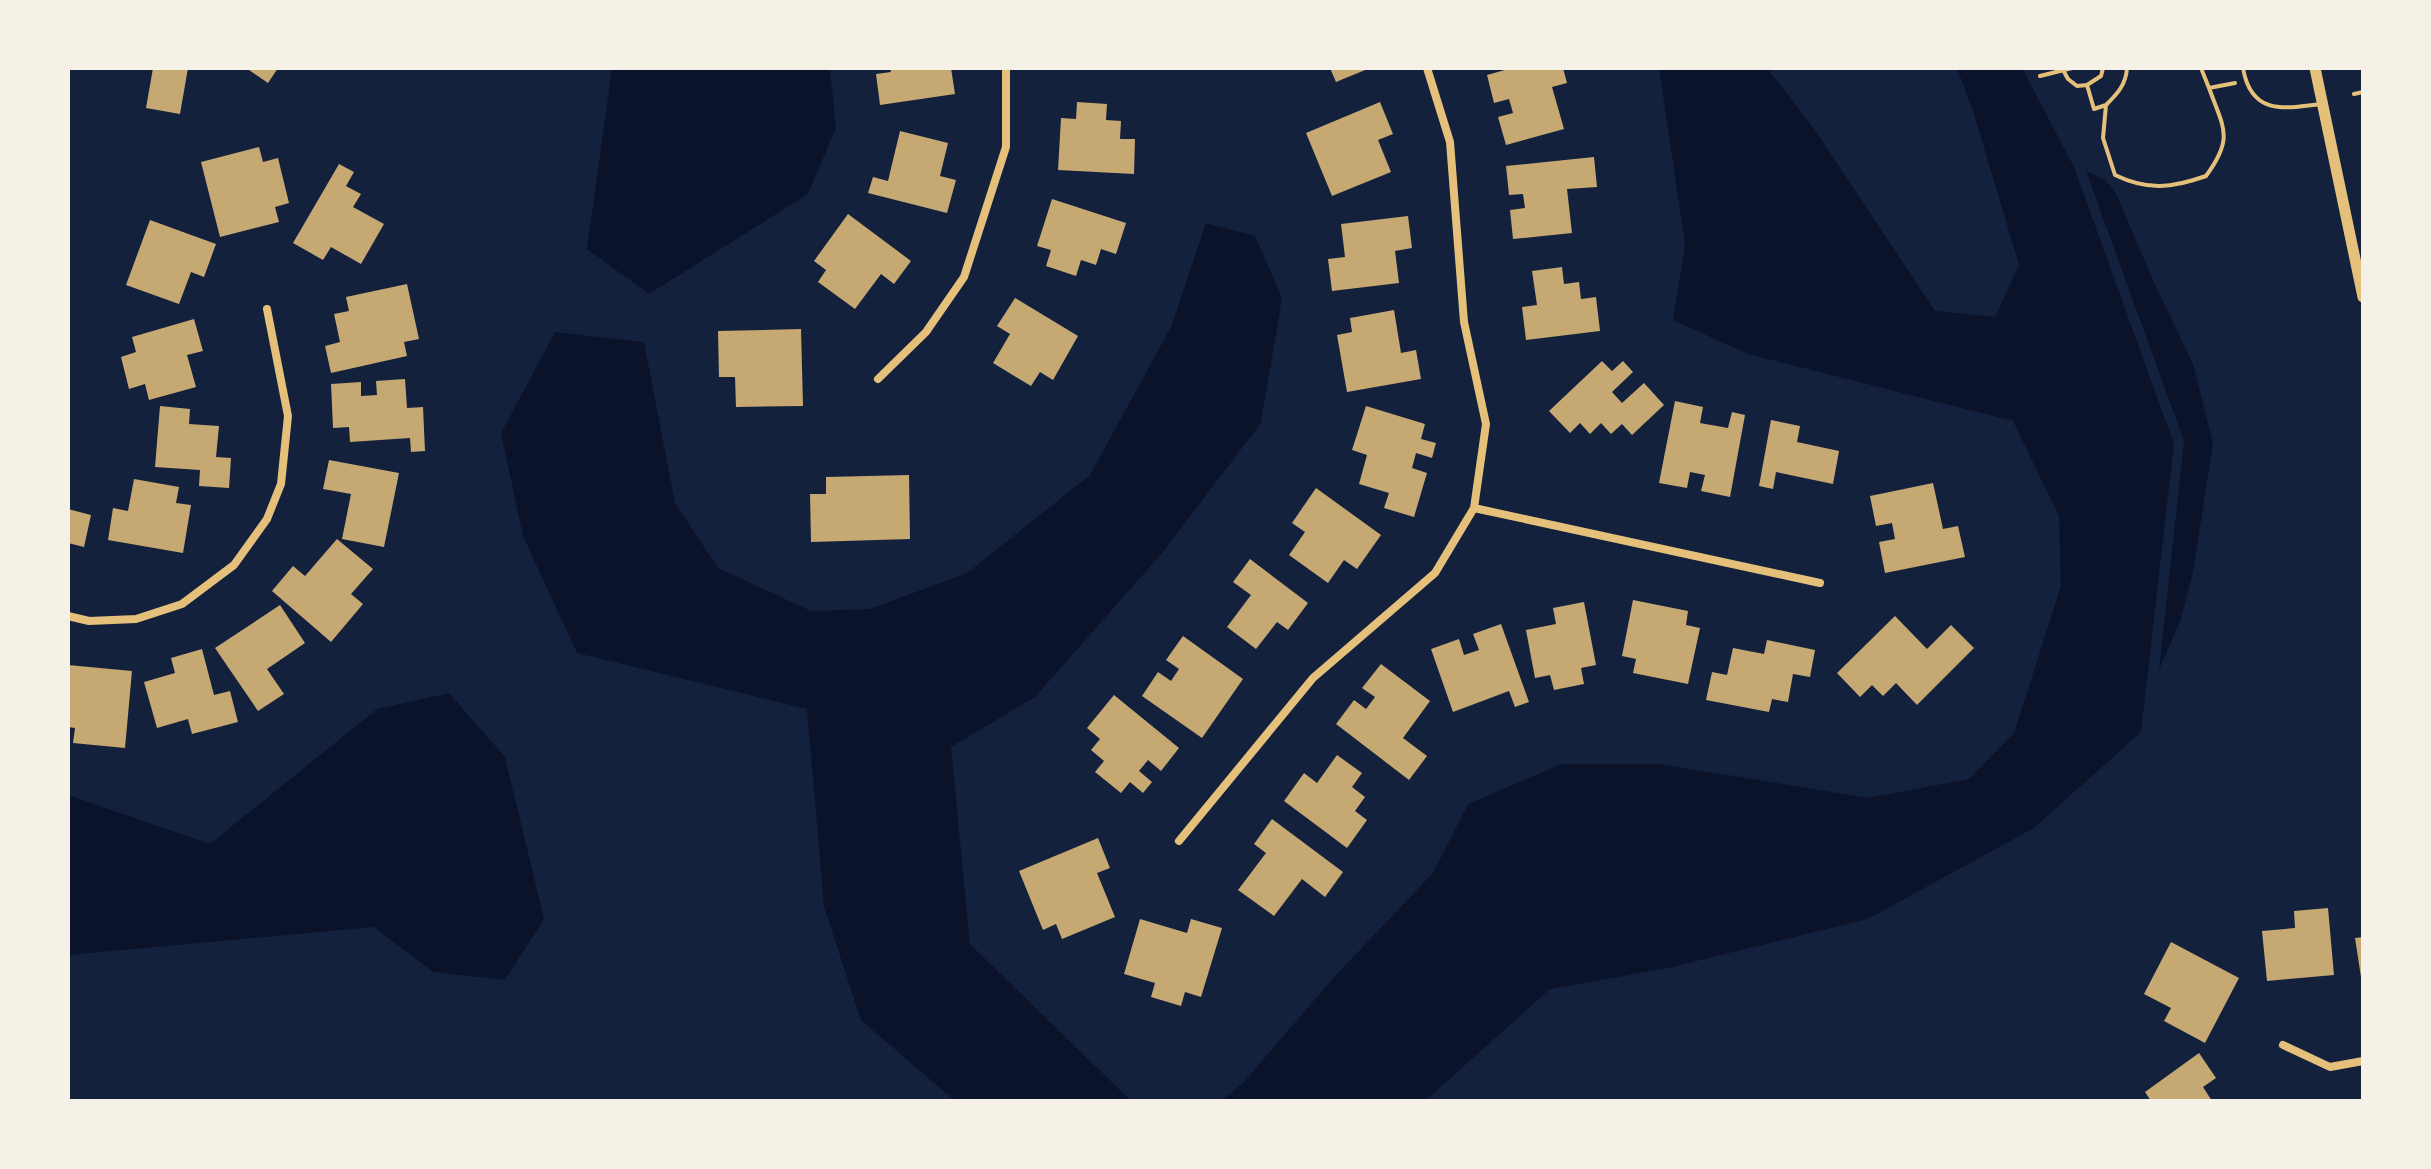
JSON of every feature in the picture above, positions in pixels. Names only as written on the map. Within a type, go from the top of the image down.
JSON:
[{"type":"street","points":[[878,379],[926,332],[964,277],[1006,147],[1006,68]]},
{"type":"street","points":[[1179,841],[1313,678],[1435,573],[1474,508],[1486,424],[1464,322],[1450,142],[1427,68]]},
{"type":"street","points":[[2315,68],[2363,297]]},
{"type":"street","points":[[68,616],[89,621],[136,619],[182,604],[234,565],[267,519],[281,484],[288,416],[267,309]]},
{"type":"street","points":[[1474,508],[1820,583]]},
{"type":"street","points":[[2283,1045],[2330,1067],[2363,1061]]},
{"type":"lane","points":[[2243,68],[2251,93],[2273,107],[2285,109],[2323,104]]},
{"type":"path","points":[[2040,76],[2072,68]]},
{"type":"path","points":[[2062,69],[2077,86],[2087,85],[2101,76],[2103,68]]},
{"type":"path","points":[[2087,85],[2094,109],[2106,105],[2125,82],[2127,68]]},
{"type":"path","points":[[2106,105],[2103,138],[2115,175],[2146,187],[2206,176],[2225,146],[2224,130],[2201,68]]},
{"type":"path","points":[[2209,88],[2245,81]]},
{"type":"path","points":[[2354,94],[2363,92]]},
{"type":"water","points":[[612,68],[830,68],[836,128],[808,194],[649,294],[587,249]]},
{"type":"water","points":[[1659,68],[1767,68],[1815,130],[1935,311],[1995,317],[2019,265],[1974,114],[1957,68],[2022,68],[2074,167],[2174,444],[2141,732],[2034,828],[1868,919],[1668,968],[1550,989],[1425,1101],[1221,1101],[1243,1083],[1335,976],[1433,873],[1468,804],[1561,764],[1660,764],[1868,798],[1969,779],[2014,733],[2061,586],[2059,516],[2013,421],[1748,354],[1673,320],[1685,244]]},
{"type":"water","points":[[2086,171],[2105,180],[2116,193],[2193,364],[2213,444],[2193,572],[2181,619],[2159,670],[2184,441]]},
{"type":"water","points":[[1206,223],[1255,236],[1282,298],[1261,423],[1163,552],[1035,697],[951,747],[970,944],[1131,1101],[955,1101],[861,1020],[824,907],[807,709],[577,653],[523,536],[501,433],[555,332],[644,342],[675,503],[718,568],[811,611],[870,609],[967,573],[1090,475],[1171,327]]},
{"type":"water","points":[[449,693],[505,757],[544,919],[505,980],[433,972],[374,927],[68,955],[68,795],[210,844],[377,709]]},
{"type":"building","points":[[153,68],[188,68],[180,114],[146,108]]},
{"type":"building","points":[[246,68],[278,68],[268,83]]},
{"type":"building","points":[[890,68],[951,68],[955,94],[880,105],[876,74],[891,72]]},
{"type":"building","points":[[1330,68],[1370,68],[1336,82]]},
{"type":"building","points":[[1512,68],[1563,68],[1567,83],[1552,87],[1564,129],[1506,145],[1498,117],[1513,113],[1509,99],[1494,103],[1487,75]]},
{"type":"building","points":[[1077,102],[1107,104],[1106,120],[1121,121],[1120,139],[1135,139],[1134,174],[1058,170],[1061,118],[1076,119]]},
{"type":"building","points":[[1380,102],[1393,134],[1378,140],[1391,172],[1332,196],[1306,133]]},
{"type":"building","points":[[900,131],[948,143],[940,176],[956,180],[947,213],[868,193],[873,177],[888,181]]},
{"type":"building","points":[[259,147],[263,162],[278,158],[289,203],[275,207],[279,222],[220,237],[201,162]]},
{"type":"building","points":[[1594,157],[1597,187],[1567,189],[1572,233],[1513,239],[1510,210],[1525,208],[1523,194],[1509,195],[1506,166]]},
{"type":"building","points":[[339,164],[354,172],[346,186],[361,194],[353,207],[384,224],[361,264],[331,247],[323,260],[293,243]]},
{"type":"building","points":[[1052,199],[1126,223],[1116,254],[1101,249],[1096,265],[1081,260],[1076,276],[1046,266],[1051,250],[1037,246]]},
{"type":"building","points":[[848,214],[911,261],[894,284],[881,274],[855,309],[818,282],[826,270],[814,261]]},
{"type":"building","points":[[1408,216],[1412,248],[1395,251],[1399,283],[1332,291],[1328,259],[1345,257],[1341,224]]},
{"type":"building","points":[[150,220],[216,244],[204,277],[191,272],[179,304],[126,285]]},
{"type":"building","points":[[1562,267],[1564,284],[1579,282],[1581,299],[1596,297],[1600,331],[1526,340],[1522,307],[1537,305],[1532,271]]},
{"type":"building","points":[[407,284],[419,339],[404,342],[407,356],[331,373],[325,346],[340,342],[334,314],[349,311],[346,297]]},
{"type":"building","points":[[1015,298],[1078,336],[1053,380],[1040,372],[1031,386],[993,363],[1010,334],[997,326]]},
{"type":"building","points":[[1394,310],[1401,353],[1416,350],[1421,379],[1347,392],[1337,335],[1352,332],[1350,318]]},
{"type":"building","points":[[194,319],[203,351],[187,355],[196,387],[149,400],[145,384],[129,389],[121,357],[136,352],[132,337]]},
{"type":"building","points":[[801,329],[803,406],[736,407],[735,377],[719,377],[718,331]]},
{"type":"building","points":[[1602,361],[1612,371],[1623,361],[1633,372],[1612,392],[1622,403],[1644,383],[1664,405],[1632,435],[1622,424],[1611,434],[1601,423],[1590,434],[1580,423],[1570,433],[1549,411]]},
{"type":"building","points":[[405,379],[407,408],[423,407],[425,451],[411,452],[410,438],[350,442],[349,427],[333,428],[331,384],[361,382],[361,396],[377,395],[376,381]]},
{"type":"building","points":[[1675,401],[1703,407],[1700,423],[1728,428],[1732,412],[1745,415],[1730,497],[1701,491],[1705,475],[1690,472],[1687,488],[1659,483]]},
{"type":"building","points":[[160,406],[190,409],[189,424],[219,426],[216,457],[231,458],[229,488],[199,486],[200,470],[155,467]]},
{"type":"building","points":[[1366,406],[1425,424],[1421,439],[1436,443],[1432,458],[1416,453],[1412,468],[1427,473],[1414,517],[1384,508],[1389,493],[1359,484],[1367,455],[1352,450]]},
{"type":"building","points":[[1771,420],[1800,426],[1797,442],[1839,451],[1833,484],[1776,472],[1773,489],[1759,486]]},
{"type":"building","points":[[329,460],[399,473],[384,547],[342,539],[351,494],[323,489]]},
{"type":"building","points":[[909,475],[910,539],[811,542],[810,494],[826,494],[826,477]]},
{"type":"building","points":[[134,479],[179,487],[176,503],[191,505],[183,553],[108,540],[113,508],[128,511]]},
{"type":"building","points":[[1933,483],[1943,529],[1958,526],[1965,557],[1885,573],[1879,542],[1895,539],[1892,523],[1876,526],[1870,496]]},
{"type":"building","points":[[1316,488],[1381,535],[1357,569],[1344,560],[1328,583],[1289,555],[1305,532],[1292,523]]},
{"type":"building","points":[[68,509],[91,515],[84,547],[68,543]]},
{"type":"building","points":[[337,539],[373,569],[351,594],[363,604],[331,642],[272,591],[293,566],[305,576]]},
{"type":"building","points":[[1250,559],[1308,603],[1288,630],[1277,622],[1256,649],[1227,627],[1251,595],[1233,582]]},
{"type":"building","points":[[1633,600],[1688,611],[1686,625],[1700,628],[1688,684],[1633,673],[1636,659],[1622,656]]},
{"type":"building","points":[[1584,602],[1596,665],[1581,668],[1584,684],[1554,690],[1550,675],[1535,678],[1526,630],[1556,624],[1553,608]]},
{"type":"building","points":[[280,605],[305,643],[267,669],[284,694],[258,711],[215,648]]},
{"type":"building","points":[[1895,616],[1927,649],[1951,625],[1974,648],[1917,705],[1896,683],[1883,696],[1872,685],[1860,697],[1837,673]]},
{"type":"building","points":[[1501,624],[1529,702],[1515,707],[1509,691],[1453,712],[1431,649],[1459,639],[1464,655],[1479,650],[1473,634]]},
{"type":"building","points":[[1183,636],[1243,679],[1202,738],[1142,696],[1158,672],[1171,681],[1179,669],[1166,660]]},
{"type":"building","points":[[1767,640],[1815,650],[1810,677],[1793,674],[1788,702],[1772,699],[1769,712],[1706,700],[1712,672],[1727,675],[1733,648],[1764,654]]},
{"type":"building","points":[[202,649],[214,695],[230,691],[238,722],[192,734],[188,719],[157,728],[144,682],[175,673],[171,658]]},
{"type":"building","points":[[1381,664],[1430,701],[1403,738],[1427,756],[1409,780],[1336,724],[1354,700],[1366,709],[1375,697],[1362,688]]},
{"type":"building","points":[[68,665],[132,671],[125,748],[73,743],[75,728],[68,727]]},
{"type":"building","points":[[1114,695],[1179,748],[1161,771],[1148,760],[1139,771],[1152,782],[1143,793],[1130,782],[1121,793],[1095,772],[1104,761],[1091,750],[1100,739],[1087,728]]},
{"type":"building","points":[[1337,755],[1362,773],[1352,787],[1365,797],[1355,811],[1367,820],[1347,848],[1284,801],[1304,773],[1317,783]]},
{"type":"building","points":[[1272,819],[1343,872],[1325,897],[1302,879],[1274,916],[1238,890],[1266,853],[1254,844]]},
{"type":"building","points":[[1098,838],[1110,868],[1097,873],[1115,917],[1062,939],[1056,924],[1043,930],[1019,871]]},
{"type":"building","points":[[2328,908],[2334,975],[2267,981],[2262,931],[2295,928],[2294,911]]},
{"type":"building","points":[[1140,919],[1187,933],[1191,919],[1222,928],[1201,997],[1185,992],[1181,1006],[1151,997],[1155,983],[1124,974]]},
{"type":"building","points":[[2363,937],[2363,977],[2361,977],[2355,938]]},
{"type":"building","points":[[2171,942],[2239,978],[2205,1043],[2164,1021],[2171,1008],[2144,994]]},
{"type":"building","points":[[2199,1053],[2216,1078],[2203,1087],[2212,1101],[2151,1101],[2145,1092]]}]
